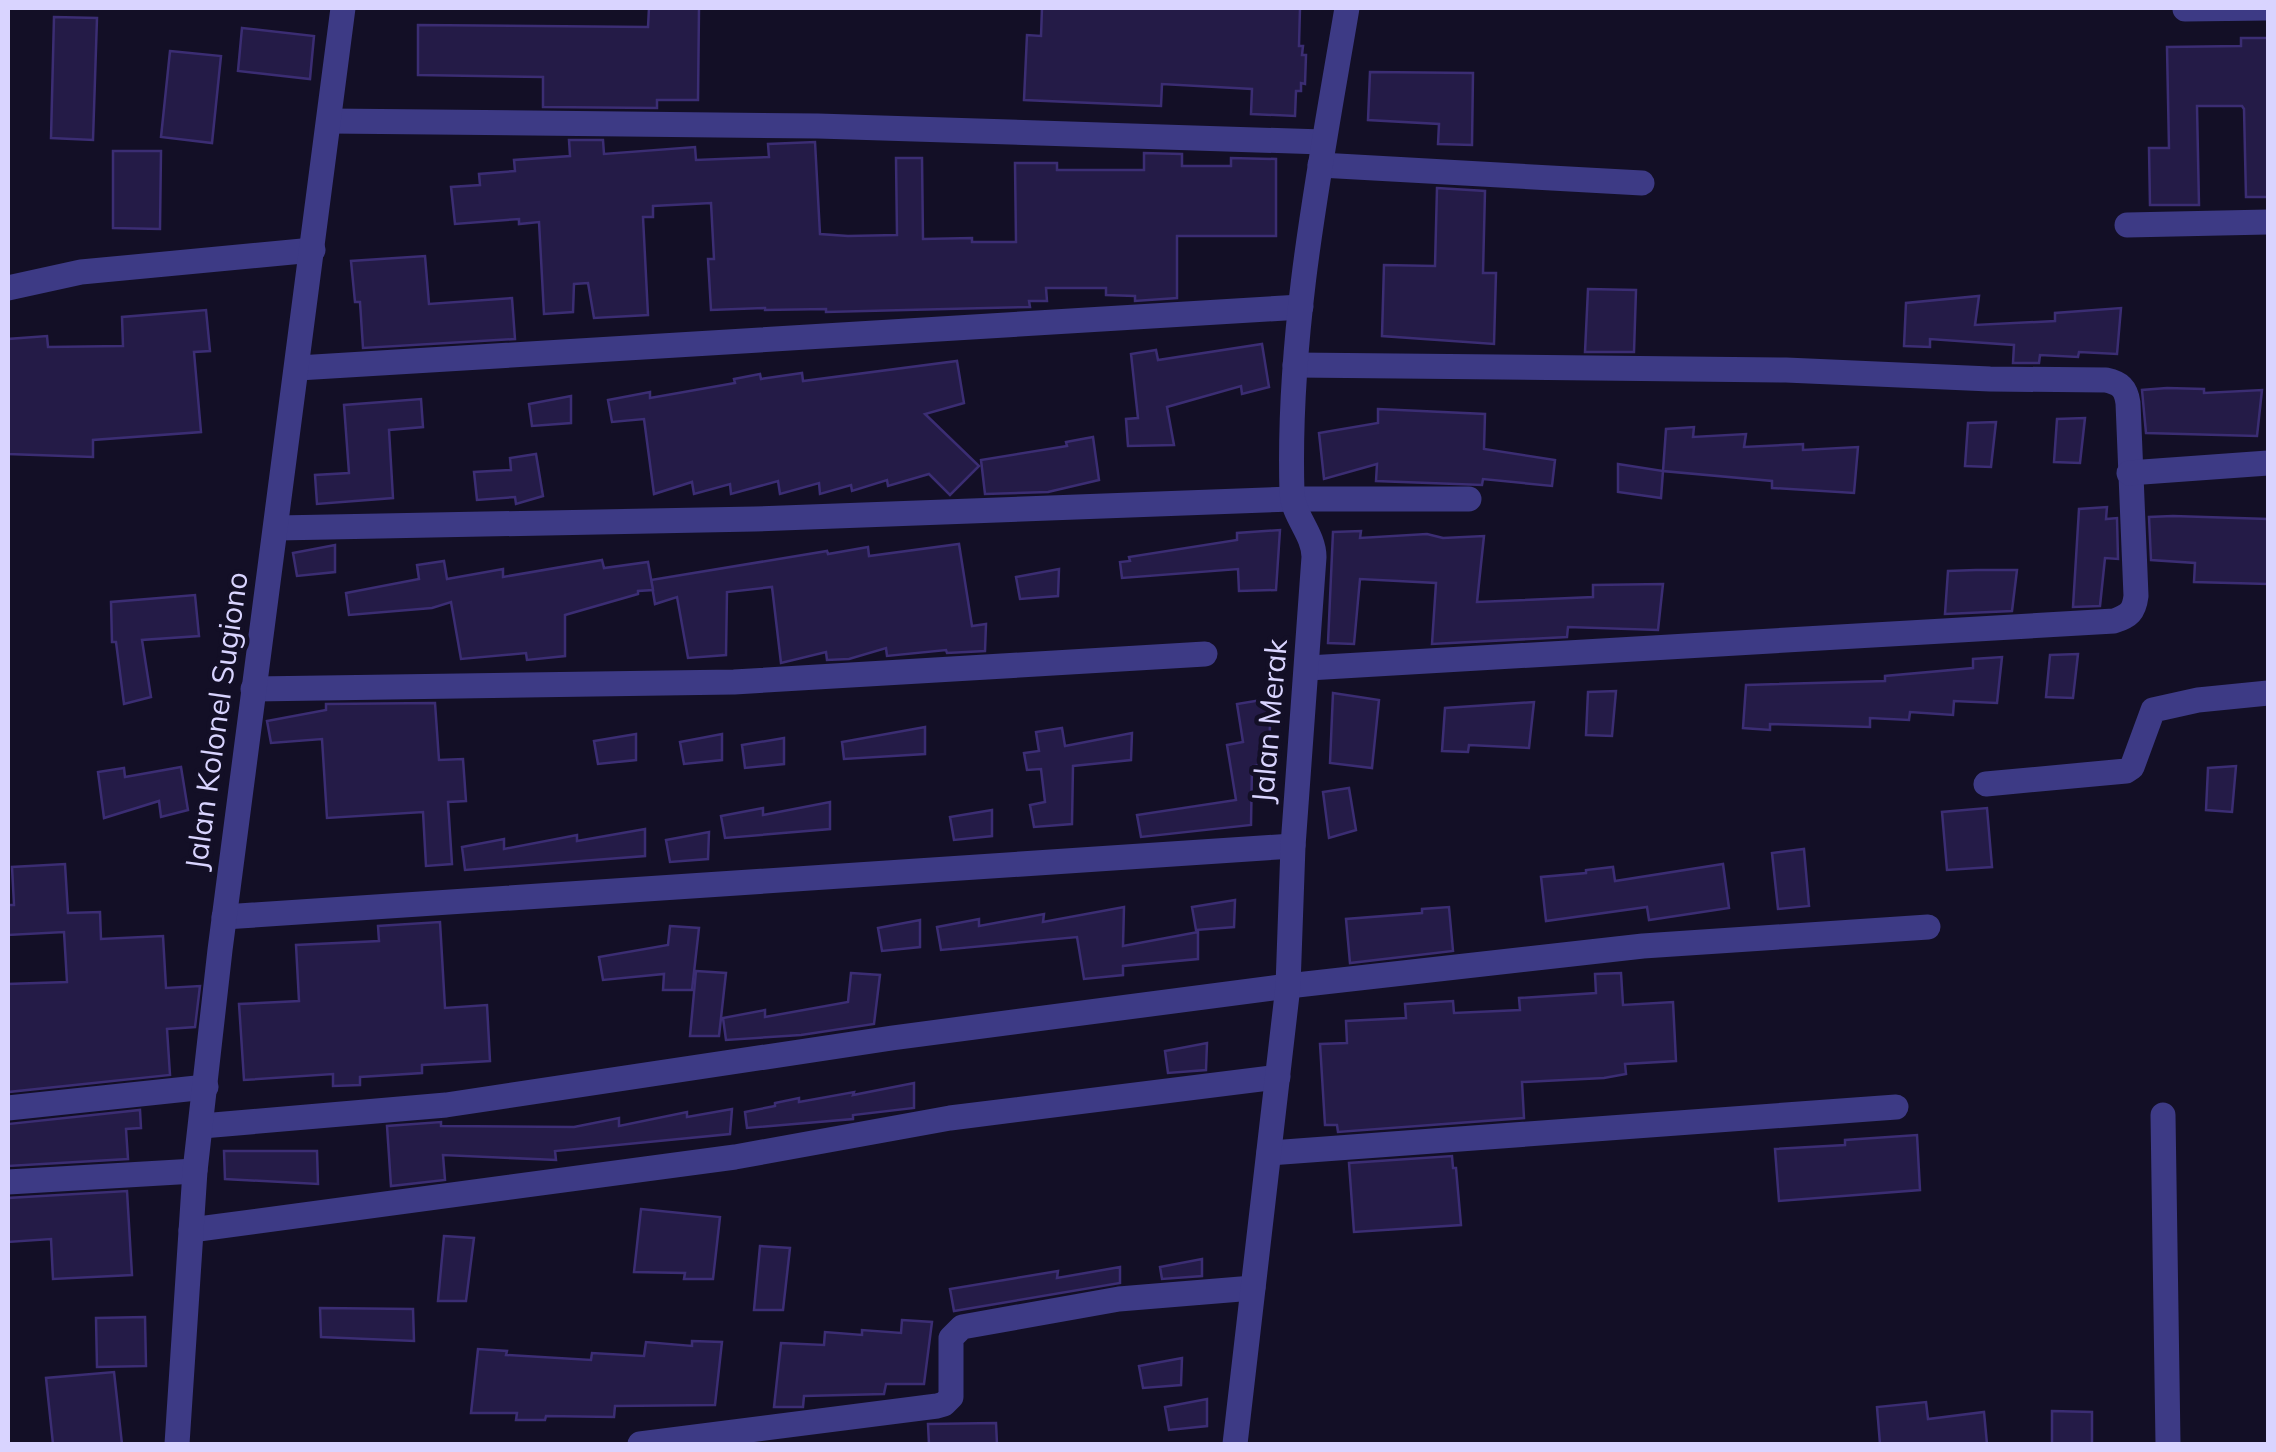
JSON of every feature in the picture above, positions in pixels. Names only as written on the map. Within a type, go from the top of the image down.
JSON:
[{"type":"street","name":"Jalan Kolonel Sugiono","points":[[177,1444],[196,1171],[224,917],[343,8]]},
{"type":"street","name":"Jalan Merak","points":[[1235,1444],[1288,986],[1292,846],[1308,668],[1314,547],[1292,499],[1296,365],[1321,154],[1347,8]]},
{"type":"street","points":[[2185,8],[2268,8]]},
{"type":"street","points":[[328,122],[818,126],[1321,154],[1642,183]]},
{"type":"street","points":[[2127,224],[2268,222]]},
{"type":"street","points":[[8,288],[80,272],[313,250]]},
{"type":"street","points":[[298,368],[1301,307]]},
{"type":"street","points":[[1296,365],[1786,370],[2119,383],[2127,393],[2136,596],[2134,609],[2127,617],[2114,621],[1308,668]]},
{"type":"street","points":[[2130,474],[2268,463]]},
{"type":"street","points":[[277,528],[793,518],[1292,499],[1468,499]]},
{"type":"street","points":[[253,689],[734,682],[1206,654]]},
{"type":"street","points":[[1986,784],[2126,771],[2132,766],[2154,710],[2198,700],[2268,693]]},
{"type":"street","points":[[224,917],[1292,846]]},
{"type":"street","points":[[202,1126],[446,1105],[892,1038],[1288,986],[1643,946],[1928,927]]},
{"type":"street","points":[[191,1230],[735,1158],[950,1118],[1278,1076]]},
{"type":"street","points":[[8,1108],[206,1087]]},
{"type":"street","points":[[1270,1153],[1896,1107]]},
{"type":"street","points":[[2162,1115],[2168,1444]]},
{"type":"street","points":[[8,1182],[196,1171]]},
{"type":"street","points":[[640,1444],[944,1404],[951,1396],[950,1338],[962,1327],[1120,1299],[1253,1288]]},
{"type":"building","points":[[649,8],[699,8],[698,100],[657,100],[657,108],[543,107],[543,77],[418,75],[418,25],[648,27]]},
{"type":"building","points":[[1042,8],[1300,8],[1299,46],[1303,46],[1302,55],[1306,55],[1305,84],[1301,83],[1301,91],[1296,91],[1295,116],[1251,114],[1252,89],[1162,84],[1161,106],[1024,100],[1027,35],[1041,36]]},
{"type":"building","points":[[54,17],[97,18],[93,140],[51,138]]},
{"type":"building","points":[[242,28],[314,36],[310,79],[238,71]]},
{"type":"building","points":[[2241,38],[2268,38],[2268,197],[2246,197],[2242,106],[2197,106],[2199,205],[2150,205],[2149,148],[2169,148],[2167,47],[2241,46]]},
{"type":"building","points":[[170,51],[221,56],[212,143],[161,137]]},
{"type":"building","points":[[1370,72],[1473,73],[1472,145],[1438,144],[1439,124],[1368,120]]},
{"type":"building","points":[[569,140],[603,140],[604,154],[695,147],[696,160],[769,157],[768,144],[815,142],[820,234],[848,236],[897,235],[896,158],[922,158],[923,239],[972,238],[972,242],[1016,242],[1015,163],[1057,163],[1057,170],[1144,170],[1144,153],[1182,154],[1182,166],[1231,166],[1231,158],[1276,159],[1276,236],[1177,236],[1177,298],[1135,301],[1135,296],[1106,295],[1106,288],[1046,288],[1047,301],[1029,301],[1030,307],[826,312],[711,310],[711,203],[653,206],[653,217],[643,217],[648,315],[594,318],[588,283],[574,284],[573,312],[544,314],[539,222],[519,224],[519,219],[455,224],[451,187],[480,185],[479,174],[515,171],[514,160],[570,156]]},
{"type":"building","points":[[113,151],[161,151],[160,229],[113,228]]},
{"type":"building","points":[[1437,188],[1485,191],[1483,273],[1496,273],[1494,344],[1382,336],[1384,265],[1435,266]]},
{"type":"building","points":[[425,256],[429,304],[512,298],[515,339],[363,348],[360,302],[355,302],[351,261]]},
{"type":"building","points":[[1588,289],[1636,290],[1634,352],[1585,352]]},
{"type":"building","points":[[1979,296],[1975,325],[2055,321],[2055,313],[2121,308],[2117,354],[2040,355],[2039,363],[2013,363],[2014,345],[1930,339],[1930,347],[1904,346],[1906,303]]},
{"type":"building","points":[[206,310],[210,351],[194,352],[201,432],[93,440],[93,457],[8,454],[8,339],[47,336],[48,347],[123,346],[122,317]]},
{"type":"building","points":[[1262,344],[1269,387],[1242,394],[1241,386],[1167,407],[1174,445],[1128,446],[1126,419],[1138,418],[1131,354],[1156,350],[1158,360]]},
{"type":"building","points":[[957,361],[964,403],[925,414],[979,466],[950,495],[929,474],[888,486],[887,480],[852,491],[851,485],[820,494],[819,483],[780,494],[778,481],[731,494],[730,484],[694,494],[692,482],[654,494],[644,419],[612,422],[608,400],[650,392],[650,398],[735,383],[734,379],[760,374],[761,379],[802,373],[803,381]]},
{"type":"building","points":[[2204,389],[2204,393],[2262,390],[2257,436],[2146,433],[2142,390]]},
{"type":"building","points":[[571,396],[571,423],[532,426],[529,404]]},
{"type":"building","points":[[421,399],[423,427],[389,430],[393,498],[317,504],[315,475],[349,473],[344,405]]},
{"type":"building","points":[[1378,409],[1485,414],[1484,449],[1555,460],[1552,486],[1483,479],[1482,485],[1376,481],[1377,464],[1324,479],[1319,433],[1378,423]]},
{"type":"building","points":[[2085,418],[2080,463],[2054,462],[2057,419]]},
{"type":"building","points":[[1996,422],[1991,467],[1965,466],[1968,423]]},
{"type":"building","points":[[1694,427],[1693,437],[1746,434],[1744,447],[1858,447],[1854,493],[1772,488],[1772,481],[1663,471],[1666,429]]},
{"type":"building","points":[[1093,437],[1099,480],[1048,492],[985,494],[981,460],[1067,446],[1066,442]]},
{"type":"building","points":[[536,454],[543,496],[516,504],[515,497],[477,500],[474,472],[511,470],[510,458]]},
{"type":"building","points":[[1618,464],[1663,471],[1661,498],[1618,492]]},
{"type":"building","points":[[2107,507],[2106,519],[2117,518],[2118,559],[2105,558],[2100,606],[2073,607],[2079,509]]},
{"type":"building","points":[[2149,517],[2268,519],[2268,584],[2194,582],[2195,563],[2151,560]]},
{"type":"building","points":[[1280,530],[1276,590],[1239,591],[1238,569],[1122,578],[1120,562],[1130,561],[1129,557],[1237,540],[1237,533]]},
{"type":"building","points":[[1361,531],[1360,538],[1484,536],[1477,602],[1593,597],[1593,585],[1663,584],[1658,630],[1568,627],[1567,637],[1432,644],[1436,583],[1360,579],[1354,644],[1328,643],[1333,532]]},
{"type":"building","points":[[959,544],[972,626],[986,624],[985,651],[887,656],[886,648],[849,659],[827,660],[826,652],[781,663],[772,587],[727,592],[726,655],[688,658],[677,597],[655,604],[651,580],[827,551],[828,554],[868,547],[869,556]]},
{"type":"building","points":[[335,545],[335,572],[297,576],[293,553]]},
{"type":"building","points":[[602,560],[604,568],[648,562],[653,590],[638,591],[565,615],[565,656],[527,660],[526,653],[461,659],[451,602],[432,608],[349,615],[346,593],[419,579],[417,565],[444,561],[447,579],[503,569],[503,577]]},
{"type":"building","points":[[1059,569],[1058,596],[1020,599],[1016,577]]},
{"type":"building","points":[[2017,570],[2012,611],[1945,614],[1948,571]]},
{"type":"building","points":[[195,595],[199,636],[142,640],[151,697],[124,704],[116,642],[112,642],[111,602]]},
{"type":"building","points":[[2078,654],[2073,698],[2046,697],[2050,655]]},
{"type":"building","points":[[2002,657],[1997,703],[1954,701],[1953,715],[1910,712],[1909,720],[1870,718],[1870,727],[1770,724],[1770,730],[1743,728],[1746,685],[1885,681],[1885,676],[1973,668],[1973,659]]},
{"type":"building","points":[[1616,691],[1612,736],[1586,735],[1588,692]]},
{"type":"building","points":[[1333,693],[1379,700],[1372,768],[1330,763]]},
{"type":"building","points":[[1280,697],[1279,724],[1270,724],[1269,764],[1252,766],[1251,825],[1141,837],[1137,815],[1236,800],[1227,745],[1243,742],[1237,704]]},
{"type":"building","points":[[1534,702],[1529,748],[1469,745],[1468,752],[1442,751],[1445,708]]},
{"type":"building","points":[[435,703],[439,760],[463,759],[466,801],[448,802],[452,864],[426,866],[423,812],[327,818],[322,739],[271,743],[267,721],[326,710],[326,704]]},
{"type":"building","points":[[925,727],[925,754],[844,759],[842,742]]},
{"type":"building","points":[[1062,728],[1065,746],[1132,733],[1131,760],[1073,766],[1072,824],[1034,827],[1030,805],[1045,802],[1041,769],[1027,770],[1024,753],[1039,751],[1036,732]]},
{"type":"building","points":[[636,734],[636,760],[598,764],[594,741]]},
{"type":"building","points":[[722,734],[722,760],[684,764],[680,742]]},
{"type":"building","points":[[784,738],[784,764],[745,768],[742,745]]},
{"type":"building","points":[[2236,766],[2232,812],[2206,810],[2208,768]]},
{"type":"building","points":[[181,767],[188,810],[161,817],[159,801],[104,818],[98,772],[124,768],[125,777]]},
{"type":"building","points":[[1349,788],[1356,830],[1329,838],[1323,792]]},
{"type":"building","points":[[830,802],[830,829],[725,838],[721,816],[763,808],[763,815]]},
{"type":"building","points":[[1987,808],[1992,867],[1947,870],[1942,812]]},
{"type":"building","points":[[992,810],[992,836],[954,840],[950,817]]},
{"type":"building","points":[[645,829],[645,856],[465,870],[462,847],[504,839],[504,849],[577,835],[577,841]]},
{"type":"building","points":[[709,832],[708,859],[670,862],[666,840]]},
{"type":"building","points":[[1804,849],[1809,906],[1778,909],[1772,853]]},
{"type":"building","points":[[65,864],[68,913],[100,912],[101,939],[163,936],[166,988],[200,986],[195,1027],[167,1029],[170,1075],[8,1092],[8,984],[67,982],[64,932],[8,935],[8,905],[14,905],[12,867]]},
{"type":"building","points":[[1723,864],[1729,908],[1649,920],[1647,907],[1546,921],[1541,877],[1613,867],[1615,881]]},
{"type":"building","points":[[1235,900],[1234,927],[1196,930],[1192,907]]},
{"type":"building","points":[[1124,907],[1123,946],[1198,932],[1198,959],[1123,966],[1123,975],[1084,979],[1077,937],[941,950],[937,927],[979,919],[979,926],[1044,914],[1043,922]]},
{"type":"building","points":[[1449,907],[1453,951],[1350,963],[1346,919]]},
{"type":"building","points":[[920,920],[920,947],[882,951],[878,928]]},
{"type":"building","points":[[440,922],[445,1008],[487,1005],[490,1061],[422,1065],[422,1073],[360,1077],[360,1085],[333,1086],[333,1074],[244,1080],[239,1004],[299,1001],[296,945],[379,941],[378,926]]},
{"type":"building","points":[[670,926],[699,928],[692,990],[663,990],[664,974],[603,980],[599,957],[668,945]]},
{"type":"building","points":[[696,971],[726,973],[719,1036],[690,1036]]},
{"type":"building","points":[[851,973],[880,975],[874,1024],[801,1035],[726,1040],[723,1018],[765,1010],[765,1017],[848,1002]]},
{"type":"building","points":[[1621,973],[1623,1005],[1673,1002],[1676,1061],[1625,1064],[1626,1074],[1604,1078],[1522,1082],[1524,1118],[1338,1132],[1337,1125],[1325,1125],[1320,1044],[1347,1043],[1346,1021],[1406,1018],[1405,1004],[1453,1001],[1454,1013],[1520,1010],[1519,998],[1596,993],[1595,974]]},
{"type":"building","points":[[1207,1043],[1206,1070],[1168,1073],[1165,1051]]},
{"type":"building","points":[[914,1083],[914,1108],[853,1115],[853,1119],[747,1128],[745,1112],[775,1103],[854,1092],[853,1095]]},
{"type":"building","points":[[732,1109],[730,1134],[555,1151],[556,1160],[443,1155],[445,1180],[391,1186],[387,1126],[441,1122],[441,1126],[574,1127],[619,1118],[619,1126],[687,1112],[687,1117]]},
{"type":"building","points":[[140,1110],[141,1128],[126,1129],[128,1159],[8,1166],[8,1124]]},
{"type":"building","points":[[1917,1135],[1920,1190],[1779,1201],[1775,1149]]},
{"type":"building","points":[[224,1151],[317,1151],[318,1184],[225,1179]]},
{"type":"building","points":[[1452,1156],[1461,1225],[1354,1232],[1349,1163]]},
{"type":"building","points":[[127,1191],[132,1275],[53,1279],[51,1239],[8,1242],[8,1198]]},
{"type":"building","points":[[641,1209],[720,1217],[713,1279],[684,1279],[685,1273],[634,1272]]},
{"type":"building","points":[[444,1236],[474,1238],[466,1301],[438,1301]]},
{"type":"building","points":[[760,1246],[790,1248],[783,1310],[754,1310]]},
{"type":"building","points":[[1202,1259],[1202,1276],[1162,1279],[1160,1267]]},
{"type":"building","points":[[1120,1267],[1120,1283],[954,1311],[950,1289],[1058,1271],[1057,1278]]},
{"type":"building","points":[[320,1308],[413,1309],[414,1341],[321,1337]]},
{"type":"building","points":[[145,1317],[146,1366],[97,1367],[96,1318]]},
{"type":"building","points":[[902,1320],[932,1322],[924,1384],[886,1384],[884,1394],[804,1396],[803,1407],[774,1407],[781,1343],[824,1345],[825,1332],[901,1333]]},
{"type":"building","points":[[692,1341],[722,1342],[715,1405],[615,1406],[614,1417],[546,1416],[545,1420],[516,1420],[517,1413],[471,1413],[478,1349],[507,1351],[506,1355],[591,1360],[592,1353],[644,1356],[646,1342],[692,1346]]},
{"type":"building","points":[[1182,1358],[1181,1385],[1143,1388],[1139,1366]]},
{"type":"building","points":[[114,1372],[122,1444],[53,1444],[46,1378]]},
{"type":"building","points":[[1207,1399],[1207,1426],[1169,1430],[1165,1407]]},
{"type":"building","points":[[1926,1402],[1928,1419],[1984,1412],[1987,1444],[1880,1444],[1877,1407]]},
{"type":"building","points":[[2052,1411],[2092,1412],[2092,1444],[2052,1444]]},
{"type":"building","points":[[996,1423],[997,1444],[929,1444],[928,1424]]}]
